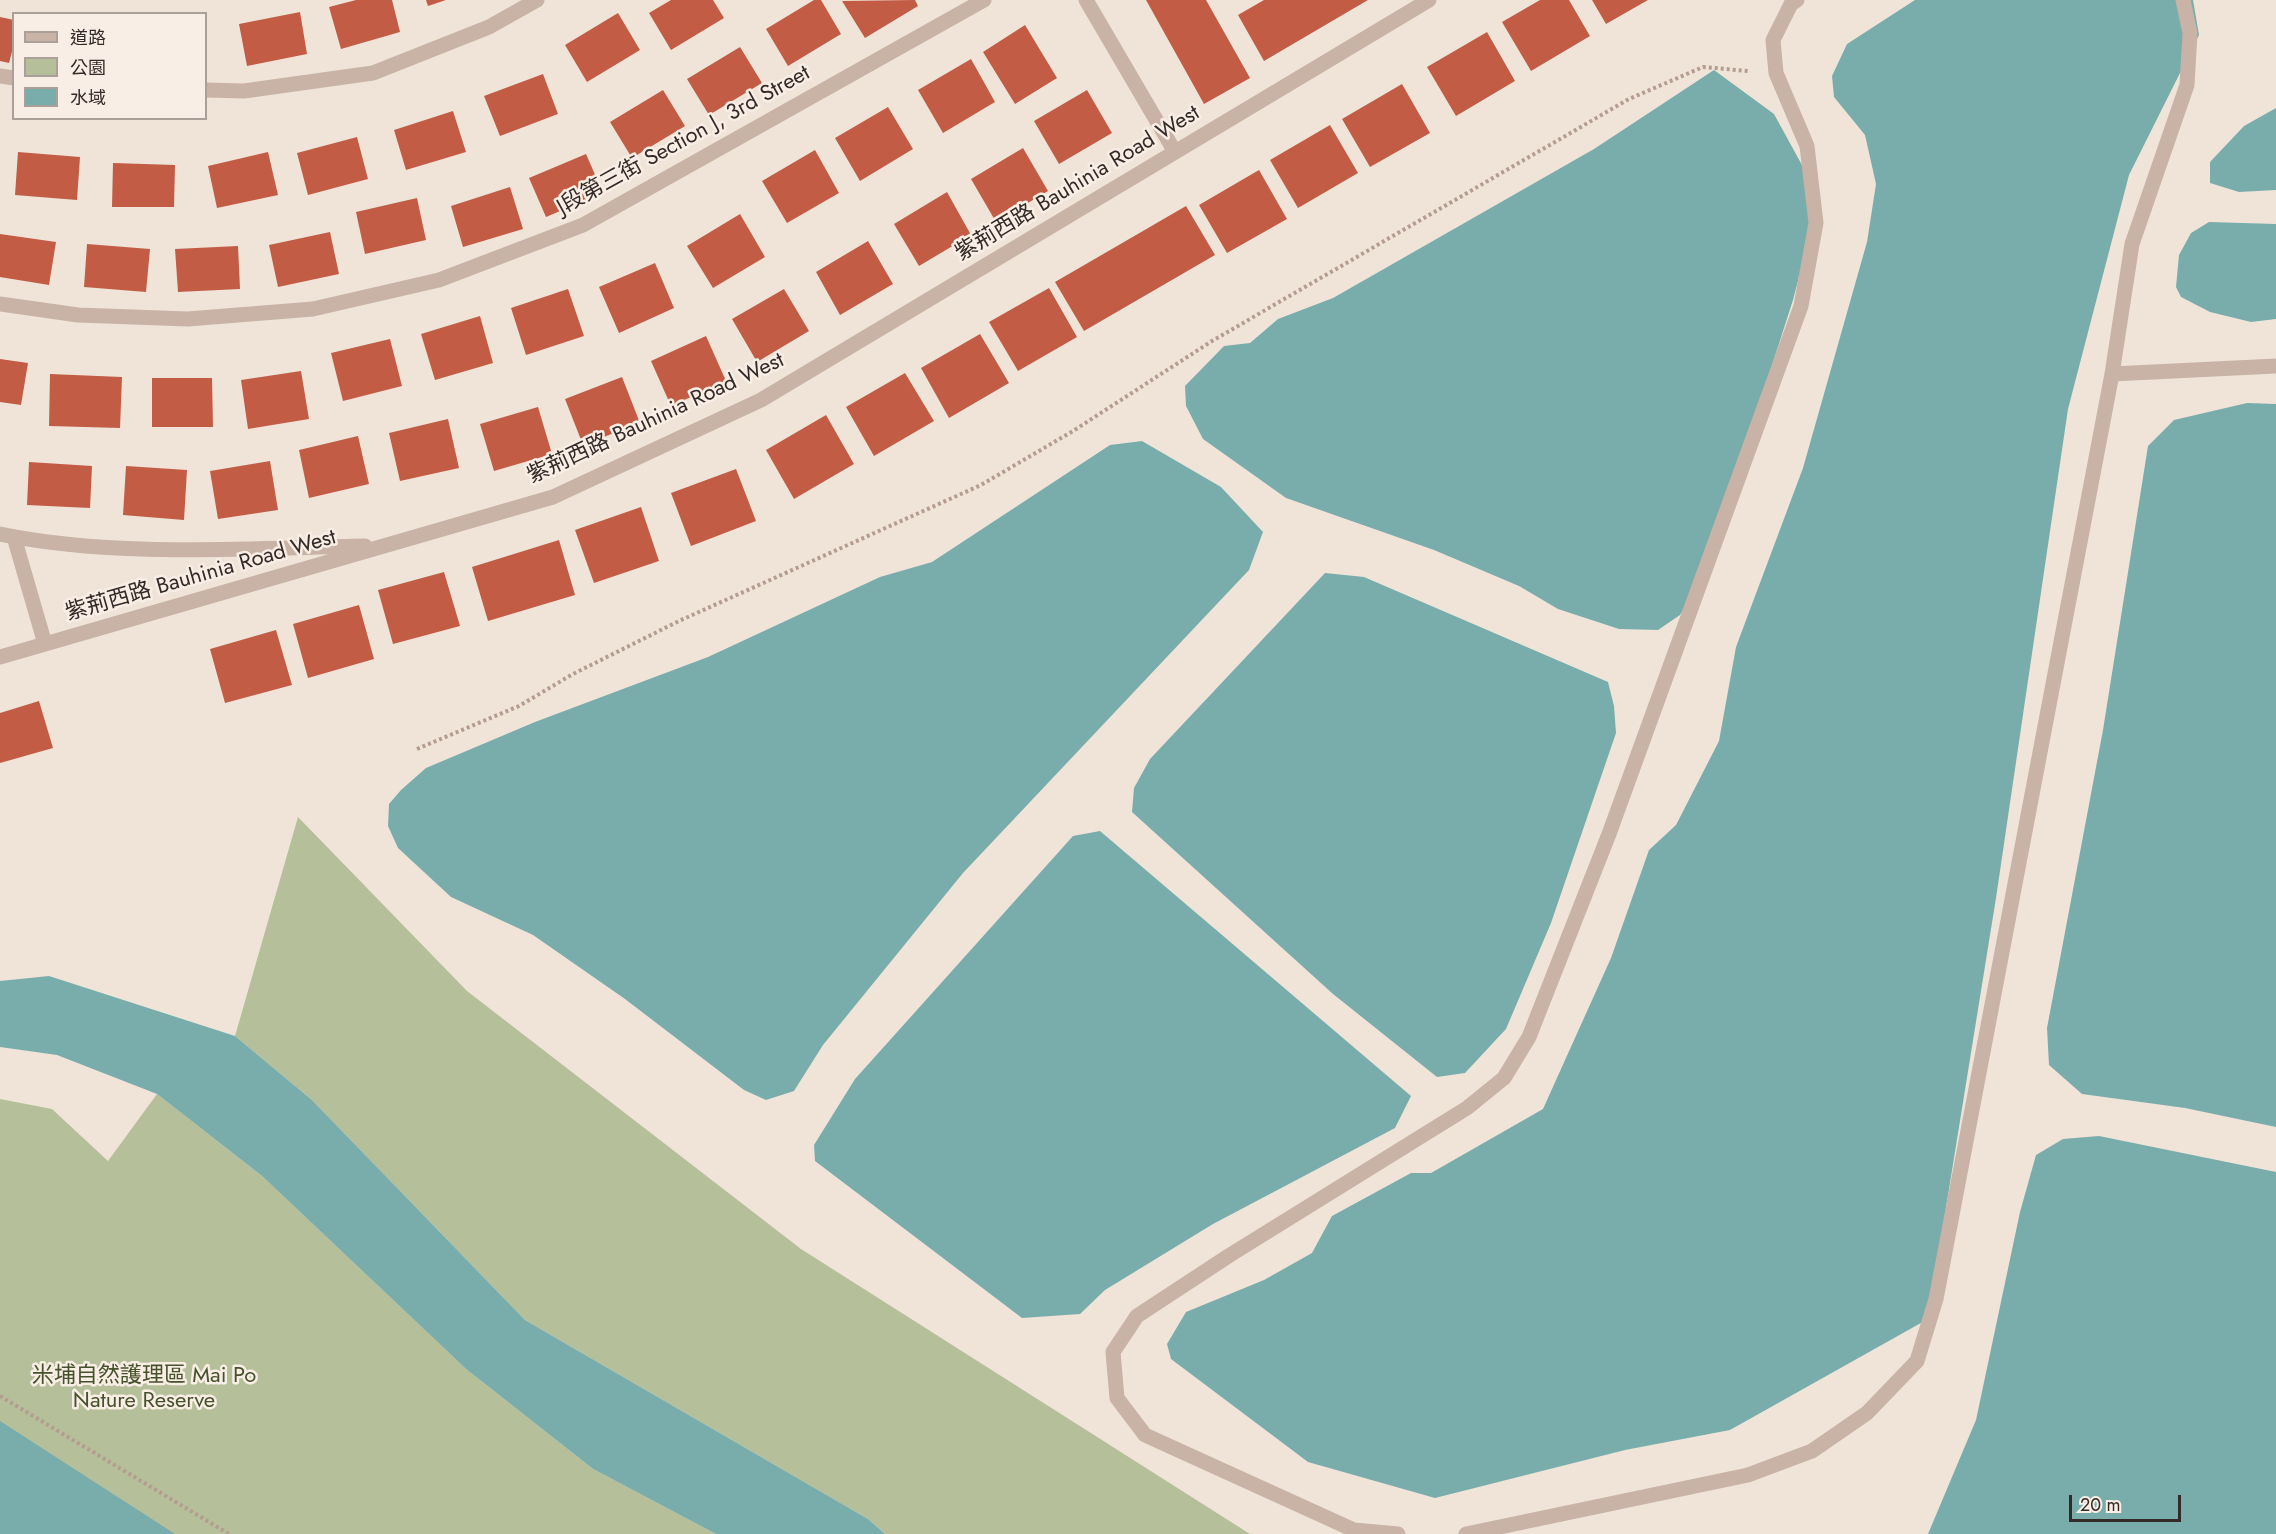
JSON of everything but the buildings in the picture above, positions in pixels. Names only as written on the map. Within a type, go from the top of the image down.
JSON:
[{"type":"street","points":[[207,90],[244,91],[373,73],[489,27],[537,0]]},
{"type":"street","name":"J段第三街 Section J, 3rd Street","points":[[0,304],[78,315],[188,319],[313,309],[439,280],[584,225],[984,0]]},
{"type":"street","points":[[1086,0],[1175,152]]},
{"type":"street","name":"紫荊西路 Bauhinia Road West","points":[[0,657],[553,497],[761,400],[1429,0]]},
{"type":"street","points":[[1398,1534],[1354,1530],[1145,1436],[1117,1398],[1113,1352],[1137,1316],[1230,1255],[1467,1108],[1504,1078],[1528,1037],[1609,834],[1801,306],[1816,223],[1807,146],[1776,73],[1773,40],[1791,4],[1797,0]]},
{"type":"street","points":[[1466,1534],[1748,1475],[1812,1450],[1868,1413],[1917,1360],[1936,1299],[2112,374],[2132,244],[2187,85],[2190,33],[2183,0]]},
{"type":"street","points":[[2112,374],[2276,366]]},
{"type":"street","points":[[45,644],[7,536],[169,549],[384,546]]},
{"type":"path","points":[[417,748],[519,706],[573,674],[679,621],[981,485],[1073,431],[1212,340],[1629,99],[1703,67],[1776,73]]},
{"type":"path","points":[[0,1396],[229,1534]]},
{"type":"green space","points":[[298,817],[467,991],[801,1249],[1250,1534],[885,1534],[868,1519],[525,1320],[312,1100],[235,1036]]},
{"type":"green space","name":"米埔自然護理區 Mai Po Nature Reserve","points":[[157,1094],[262,1176],[466,1369],[593,1469],[716,1534],[0,1534],[0,1099],[52,1109],[108,1161]]},
{"type":"water","points":[[1915,0],[2193,0],[2199,35],[2129,175],[2068,409],[1996,898],[1928,1319],[1730,1430],[1625,1450],[1435,1498],[1308,1462],[1171,1359],[1167,1344],[1186,1312],[1264,1280],[1312,1253],[1332,1216],[1411,1173],[1431,1173],[1543,1109],[1611,958],[1649,850],[1676,825],[1719,741],[1736,647],[1803,468],[1867,242],[1876,184],[1865,135],[1834,97],[1832,76],[1847,44]]},
{"type":"water","points":[[1714,70],[1774,114],[1808,176],[1816,212],[1793,300],[1705,574],[1680,615],[1658,630],[1619,629],[1558,609],[1519,586],[1434,550],[1286,498],[1203,439],[1186,406],[1185,386],[1224,346],[1250,343],[1278,319],[1333,298],[1594,149]]},
{"type":"water","points":[[2276,108],[2276,190],[2239,192],[2210,183],[2210,162],[2244,126]]},
{"type":"water","points":[[2209,222],[2276,224],[2276,319],[2251,322],[2210,312],[2181,297],[2176,287],[2179,255],[2191,233]]},
{"type":"water","points":[[2247,403],[2276,404],[2276,1127],[2185,1108],[2082,1094],[2049,1065],[2047,1028],[2103,730],[2148,446],[2174,420]]},
{"type":"water","points":[[1142,441],[1221,487],[1263,532],[1249,570],[963,873],[823,1045],[794,1091],[766,1100],[744,1090],[625,999],[533,935],[451,897],[398,848],[388,826],[389,804],[426,768],[535,722],[708,657],[880,577],[932,562],[1110,445]]},
{"type":"water","points":[[1325,573],[1364,577],[1608,682],[1614,706],[1616,733],[1551,923],[1506,1029],[1465,1073],[1437,1077],[1333,994],[1132,812],[1134,788],[1150,759]]},
{"type":"water","points":[[1100,831],[1411,1096],[1395,1128],[1213,1224],[1105,1290],[1080,1314],[1022,1318],[815,1161],[814,1145],[855,1079],[1073,836]]},
{"type":"water","points":[[49,976],[235,1036],[312,1100],[525,1320],[868,1519],[885,1534],[716,1534],[593,1469],[466,1369],[262,1176],[157,1094],[57,1055],[0,1047],[0,981]]},
{"type":"water","points":[[2099,1136],[2276,1172],[2276,1534],[1928,1534],[1976,1420],[2020,1212],[2036,1155],[2063,1139]]},
{"type":"water","points":[[0,1421],[175,1534],[0,1534]]}]
